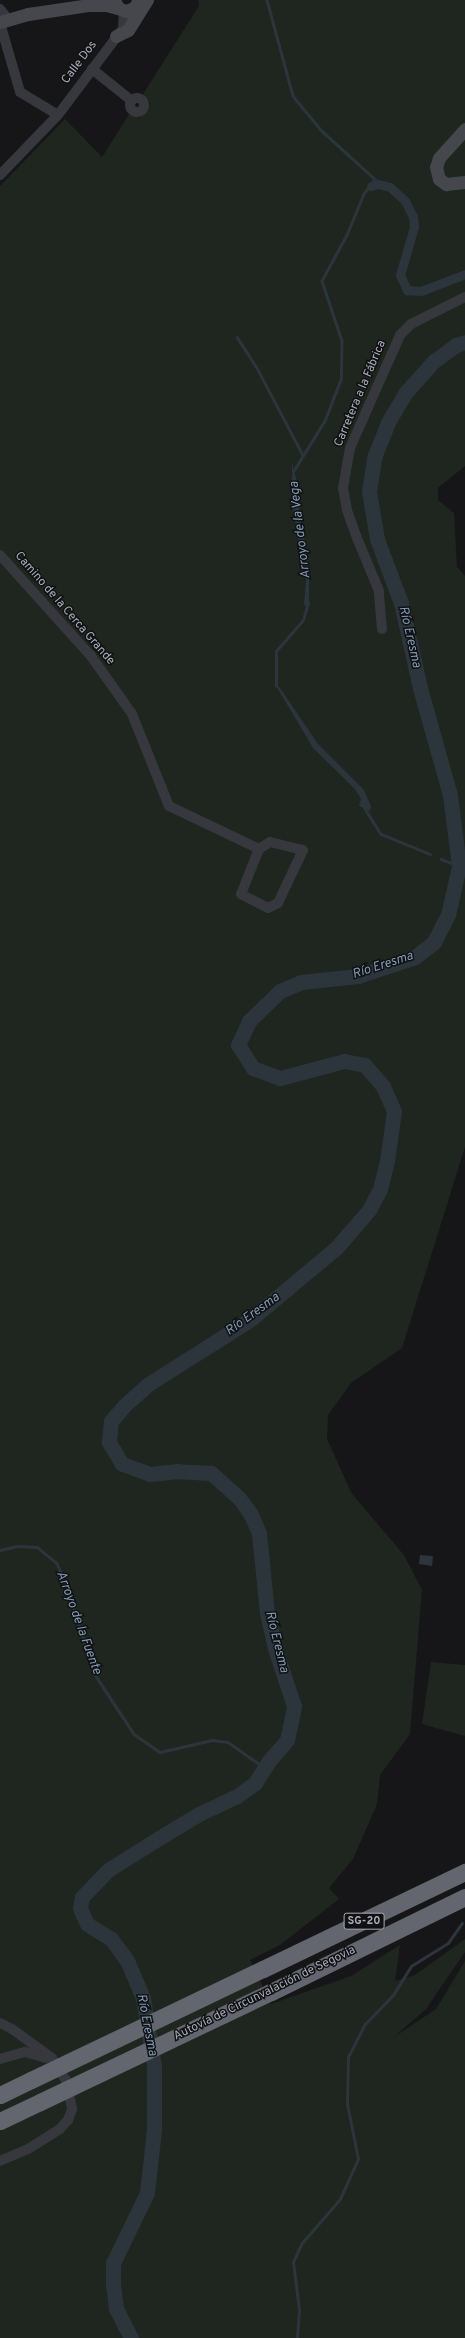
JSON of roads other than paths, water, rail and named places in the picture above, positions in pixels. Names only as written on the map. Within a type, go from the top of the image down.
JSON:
[{"type":"highway","name":"Autovía de Circunvalación de Segovia","points":[[0,2095],[465,1872]]},
{"type":"highway","name":"Autovía de Circunvalación de Segovia","points":[[0,2121],[271,1992],[465,1897]]},
{"type":"street","points":[[89,5],[105,0]]},
{"type":"street","points":[[58,115],[20,92],[2,18],[89,5],[133,5]]},
{"type":"street","points":[[120,32],[128,30],[133,5]]},
{"type":"street","points":[[120,32],[133,5]]},
{"type":"street","name":"Calle Dos","points":[[0,175],[58,115],[120,32]]},
{"type":"street","points":[[92,69],[132,101]]},
{"type":"street","points":[[465,129],[440,158],[436,171],[439,179],[446,184],[465,182]]},
{"type":"street","name":"Carretera a la Fábrica","points":[[382,629],[379,591],[354,531],[347,510],[343,488],[350,448],[400,335],[411,324],[465,297]]},
{"type":"street","name":"Camino de la Cerca Grande","points":[[0,555],[91,656],[132,714],[169,806],[259,849]]},
{"type":"street","points":[[270,842],[303,850],[278,903],[274,907],[268,908],[241,894],[259,849],[270,842]]},
{"type":"street","points":[[0,2023],[12,2029],[55,2062],[66,2080],[72,2109],[68,2120],[60,2129],[28,2149],[0,2161]]},
{"type":"street","points":[[0,2059],[25,2052],[55,2062]]},
{"type":"water","points":[[292,463],[296,478],[300,516],[309,566],[309,607],[304,605],[306,580],[292,503]]},
{"type":"water","points":[[275,684],[280,688],[318,744],[364,790],[371,806],[370,811],[359,806],[361,799],[355,789],[313,748]]},
{"type":"water","points":[[420,1555],[433,1556],[432,1566],[419,1564]]},
{"type":"waterway","name":"Arroyo de la Vega","points":[[267,0],[293,96],[322,131],[375,179],[364,194],[347,235],[322,281],[342,341],[341,380],[325,421],[294,471]]},
{"type":"waterway","points":[[371,186],[378,184],[390,187],[405,201],[413,217],[414,227],[400,275],[407,290],[421,291],[465,274]]},
{"type":"waterway","points":[[237,337],[256,366],[303,455]]},
{"type":"waterway","name":"Río Eresma","points":[[131,2338],[116,2308],[113,2285],[113,2263],[147,2193],[154,2130],[154,2066],[143,1998],[128,1962],[111,1939],[87,1924],[80,1908],[82,1897],[108,1870],[199,1814],[237,1796],[255,1783],[268,1762],[287,1740],[294,1706],[276,1652],[267,1613],[259,1533],[250,1513],[239,1498],[211,1473],[178,1471],[150,1474],[122,1464],[109,1442],[111,1421],[125,1405],[147,1385],[251,1319],[337,1247],[369,1210],[380,1189],[387,1161],[394,1111],[383,1086],[365,1065],[344,1061],[280,1078],[253,1068],[238,1045],[249,1021],[280,991],[301,982],[358,976],[415,957],[434,942],[448,915],[459,866],[450,795],[420,688],[401,603],[377,539],[369,491],[375,455],[388,422],[406,392],[434,361],[456,345],[465,342]]},
{"type":"waterway","name":"Arroyo de la Vega","points":[[276,686],[276,651],[303,620],[308,603]]},
{"type":"waterway","name":"Arroyo de la Vega","points":[[364,807],[381,834],[430,854]]},
{"type":"waterway","name":"Arroyo de la Vega","points":[[441,859],[459,866]]},
{"type":"waterway","name":"Arroyo de la Fuente","points":[[0,1550],[17,1546],[37,1547],[57,1563],[69,1592],[94,1673],[134,1734],[160,1752],[212,1740],[228,1742],[265,1768]]},
{"type":"waterway","points":[[297,2338],[299,2310],[293,2262],[302,2243],[340,2199],[358,2159],[347,2104],[348,2057],[365,2024],[393,1995],[411,1966],[448,1943],[462,1923]]}]
